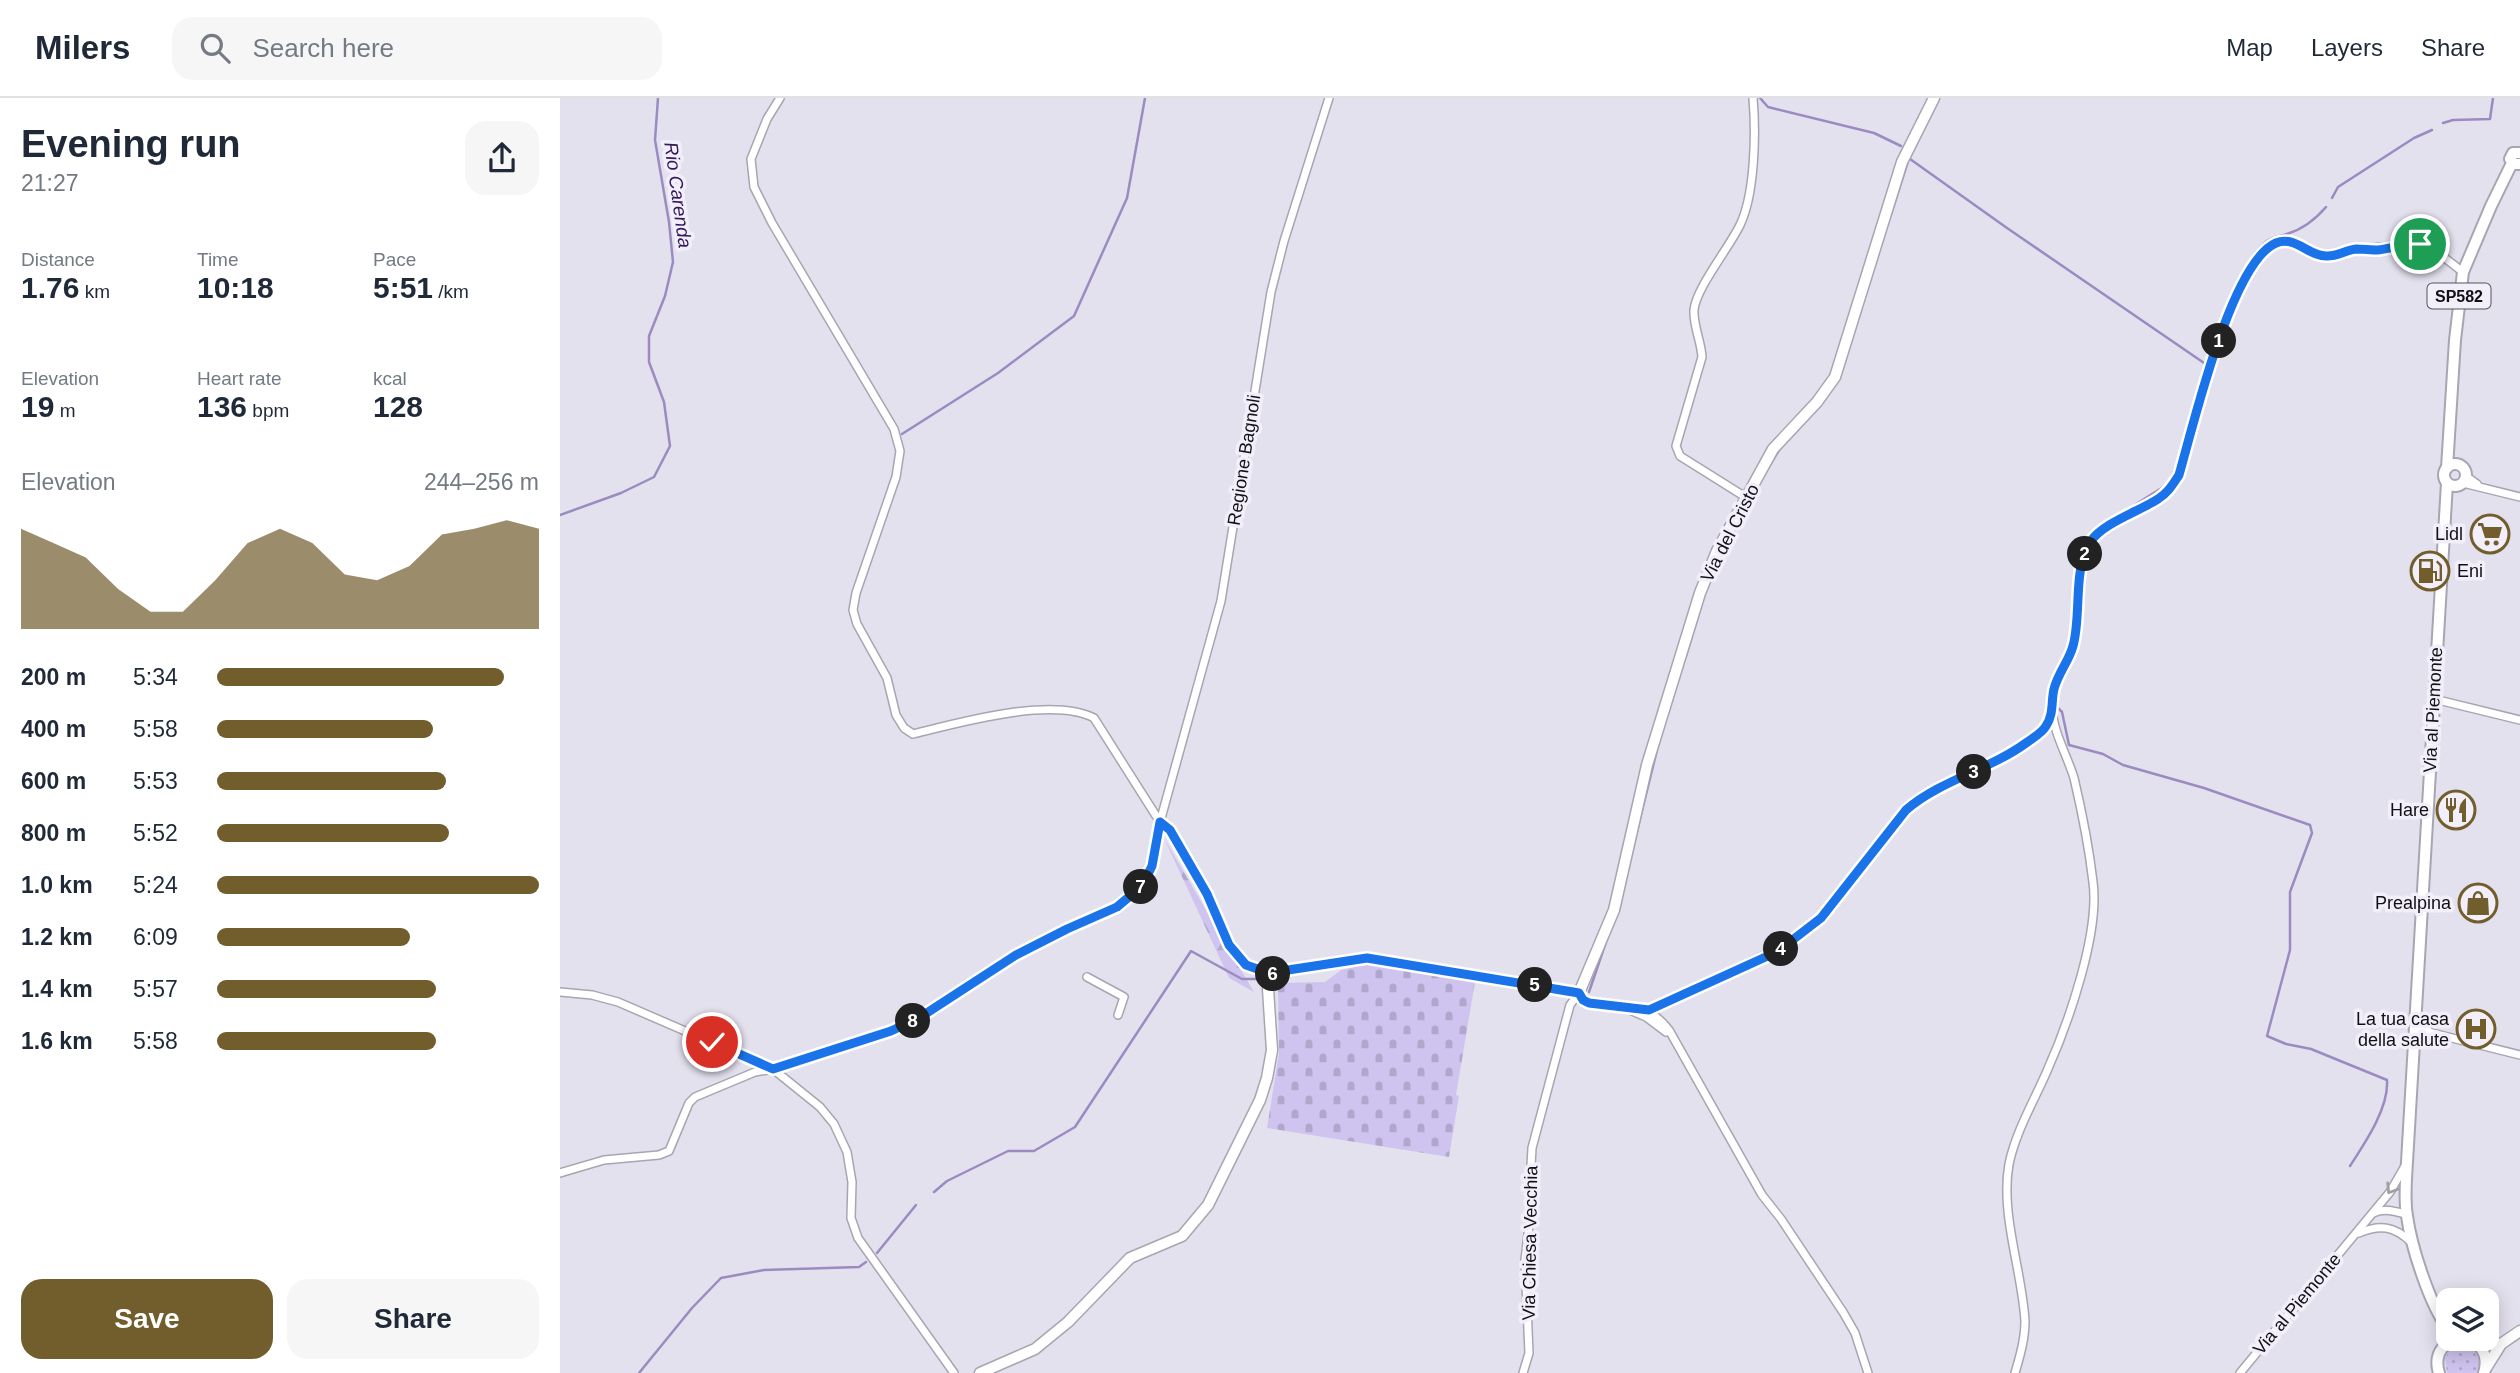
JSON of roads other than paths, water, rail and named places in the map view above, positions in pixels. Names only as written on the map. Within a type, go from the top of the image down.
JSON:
[{"type":"main road","name":"Via al Piemonte","points":[[2458,482],[2444,476],[2452,466],[2449,440],[2455,340],[2463,272],[2490,206],[2516,164],[2511,156],[2519,150]]},
{"type":"main road","name":"Via al Piemonte","points":[[2436,1302],[2412,1244],[2406,1214],[2444,511],[2463,468],[2452,466]]},
{"type":"main road","name":"Via al Piemonte","points":[[2439,1373],[2437,1361],[2441,1351]]},
{"type":"main road","points":[[2481,1351],[2485,1356],[2485,1370]]},
{"type":"street","points":[[780,98],[767,119],[751,159],[754,187],[772,223],[894,429],[900,451],[896,477],[856,593],[853,610],[887,678],[896,715],[904,729],[913,734],[986,716],[1056,710],[1081,711],[1094,718],[1160,822],[1170,830],[1207,894],[1236,955],[1246,965],[1275,975]]},
{"type":"street","name":"Regione Bagnoli","points":[[560,1173],[604,1160],[664,1154],[673,1146],[689,1103],[695,1097],[755,1072],[773,1069],[891,1031],[919,1018],[1016,955],[1117,907],[1142,886],[1152,866],[1160,822],[1221,601],[1271,292],[1284,241],[1329,98]]},
{"type":"street","points":[[1746,498],[1680,456],[1676,446],[1702,357],[1695,320],[1696,299],[1735,233],[1748,203],[1752,169],[1753,98]]},
{"type":"street","name":"Via del Cristo","points":[[1579,993],[1614,910],[1647,765],[1700,593],[1717,551],[1773,449],[1817,402],[1835,377],[1902,162],[1934,98]]},
{"type":"street","points":[[1649,1010],[1770,955],[1794,940],[1821,918],[1906,810],[1937,789],[2016,750],[2047,725],[2058,674],[2073,648],[2085,553],[2091,540],[2158,499],[2168,491],[2179,475],[2223,329],[2240,286],[2262,252],[2284,241],[2299,244],[2314,254],[2327,257],[2355,249],[2378,250],[2420,244],[2429,247],[2463,272]]},
{"type":"street","points":[[2458,482],[2520,497]]},
{"type":"street","points":[[2434,699],[2520,720]]},
{"type":"street","points":[[2015,1373],[2023,1345],[2025,1323],[2007,1198],[2009,1165],[2014,1146],[2048,1068],[2078,988],[2094,914],[2094,884],[2074,778],[2052,711]]},
{"type":"street","points":[[980,1373],[1035,1349],[1068,1322],[1130,1258],[1182,1236],[1208,1205],[1260,1100],[1267,1078],[1272,1049],[1268,989],[1275,975],[1288,970],[1367,958],[1579,993],[1583,1000],[1589,1003],[1649,1010],[1661,1019],[1762,1195],[1843,1312],[1855,1333],[1868,1373]]},
{"type":"street","points":[[1087,977],[1124,997],[1118,1015]]},
{"type":"street","points":[[560,992],[592,995],[618,1002],[773,1069],[820,1107],[834,1124],[847,1152],[852,1182],[851,1218],[858,1238],[954,1373]]},
{"type":"street","name":"Via Chiesa Vecchia","points":[[1523,1373],[1529,1353],[1525,1260],[1536,1136],[1570,1005],[1579,993]]},
{"type":"street","points":[[1616,1006],[1646,1017],[1674,1040]]},
{"type":"street","points":[[2415,1024],[2432,1033],[2520,1055]]},
{"type":"street","name":"Via al Piemonte","points":[[2240,1373],[2390,1192],[2407,1162]]},
{"type":"street","points":[[2372,1214],[2391,1210],[2406,1214]]},
{"type":"street","points":[[2355,1235],[2372,1227],[2388,1227],[2398,1231],[2412,1244]]},
{"type":"street","points":[[2485,1370],[2501,1344],[2520,1331]]},
{"type":"waterway","name":"Rio Carenda","points":[[560,515],[621,493],[654,477],[670,446],[664,402],[649,362],[649,336],[665,296],[673,262],[655,140],[658,98]]},
{"type":"waterway","points":[[902,434],[998,373],[1074,316],[1127,198],[1145,98]]},
{"type":"waterway","points":[[1760,98],[1768,107],[1874,133],[1901,146]]},
{"type":"waterway","points":[[2443,123],[2453,120],[2490,119],[2493,98]]},
{"type":"waterway","points":[[2332,198],[2338,187],[2414,138],[2432,130]]},
{"type":"waterway","points":[[1891,214],[1909,158]]},
{"type":"waterway","points":[[1910,159],[2207,367]]},
{"type":"waterway","points":[[2211,351],[2233,292],[2258,250],[2271,238],[2303,227],[2326,207]]},
{"type":"waterway","points":[[1766,471],[1781,447]]},
{"type":"waterway","points":[[2091,536],[2095,530],[2168,484],[2179,461]]},
{"type":"waterway","points":[[1719,557],[1729,538]]},
{"type":"waterway","points":[[1686,656],[1700,609]]},
{"type":"waterway","points":[[2071,634],[2074,610]]},
{"type":"waterway","points":[[2059,686],[2057,707],[2062,712],[2069,745],[2103,754],[2123,765],[2204,788],[2310,825],[2312,833],[2290,892],[2290,950],[2267,1036],[2286,1044],[2311,1049],[2387,1080],[2387,1091],[2380,1113],[2350,1166]]},
{"type":"waterway","points":[[1631,855],[1657,750]]},
{"type":"waterway","points":[[1589,992],[1607,939]]},
{"type":"waterway","points":[[934,1192],[947,1181],[1008,1151],[1034,1151],[1075,1127],[1191,951],[1242,979],[1261,979]]},
{"type":"waterway","points":[[877,1253],[916,1205]]},
{"type":"waterway","points":[[639,1373],[692,1308],[721,1278],[764,1270],[859,1267],[866,1262]]},
{"type":"place","name":"Lidl","points":[[2490,534]]},
{"type":"place","name":"Eni","points":[[2430,571]]},
{"type":"place","name":"Hare","points":[[2456,810]]},
{"type":"place","name":"Prealpina","points":[[2478,903]]},
{"type":"place","name":"La tua casa della salute","points":[[2476,1029]]}]
